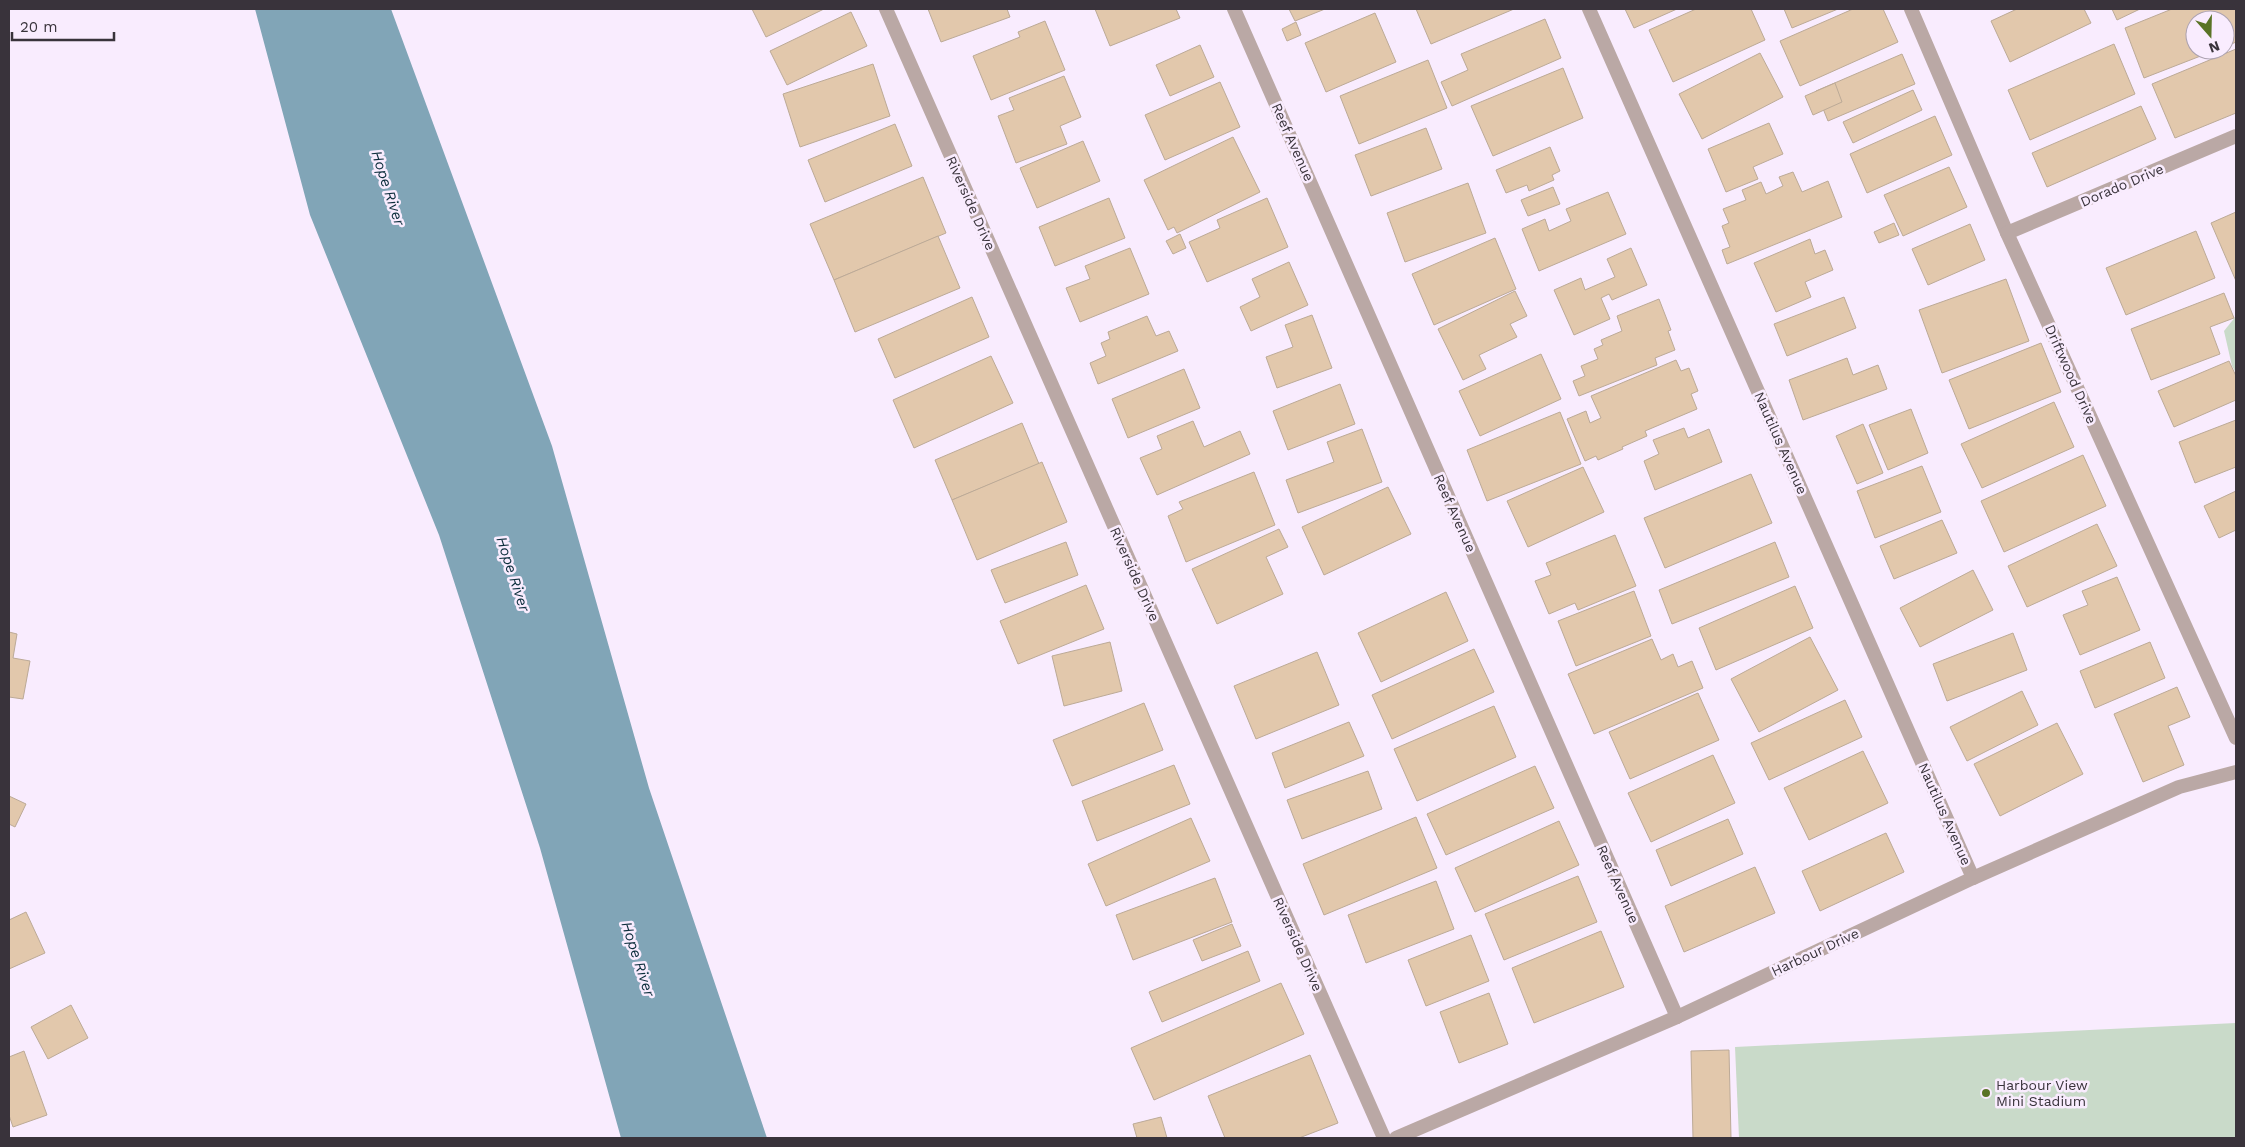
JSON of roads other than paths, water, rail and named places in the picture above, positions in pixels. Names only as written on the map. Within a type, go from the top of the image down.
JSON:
[{"type":"street","name":"Riverside Drive","points":[[886,9],[1384,1138]]},
{"type":"street","name":"Reef Avenue","points":[[1234,9],[1677,1017]]},
{"type":"street","name":"Nautilus Avenue","points":[[1589,9],[1973,878]]},
{"type":"street","name":"Driftwood Drive","points":[[1912,9],[2007,234],[2236,738]]},
{"type":"street","name":"Dorado Drive","points":[[2007,234],[2236,136]]},
{"type":"street","name":"Harbour Drive","points":[[1396,1138],[1677,1017],[1973,878],[2179,787],[2236,772]]},
{"type":"water","name":"Hope River","points":[[255,9],[391,9],[552,446],[649,788],[767,1138],[621,1138],[540,848],[439,535],[310,215]]},
{"type":"place","name":"Harbour View Mini Stadium","points":[[1986,1093]]}]
